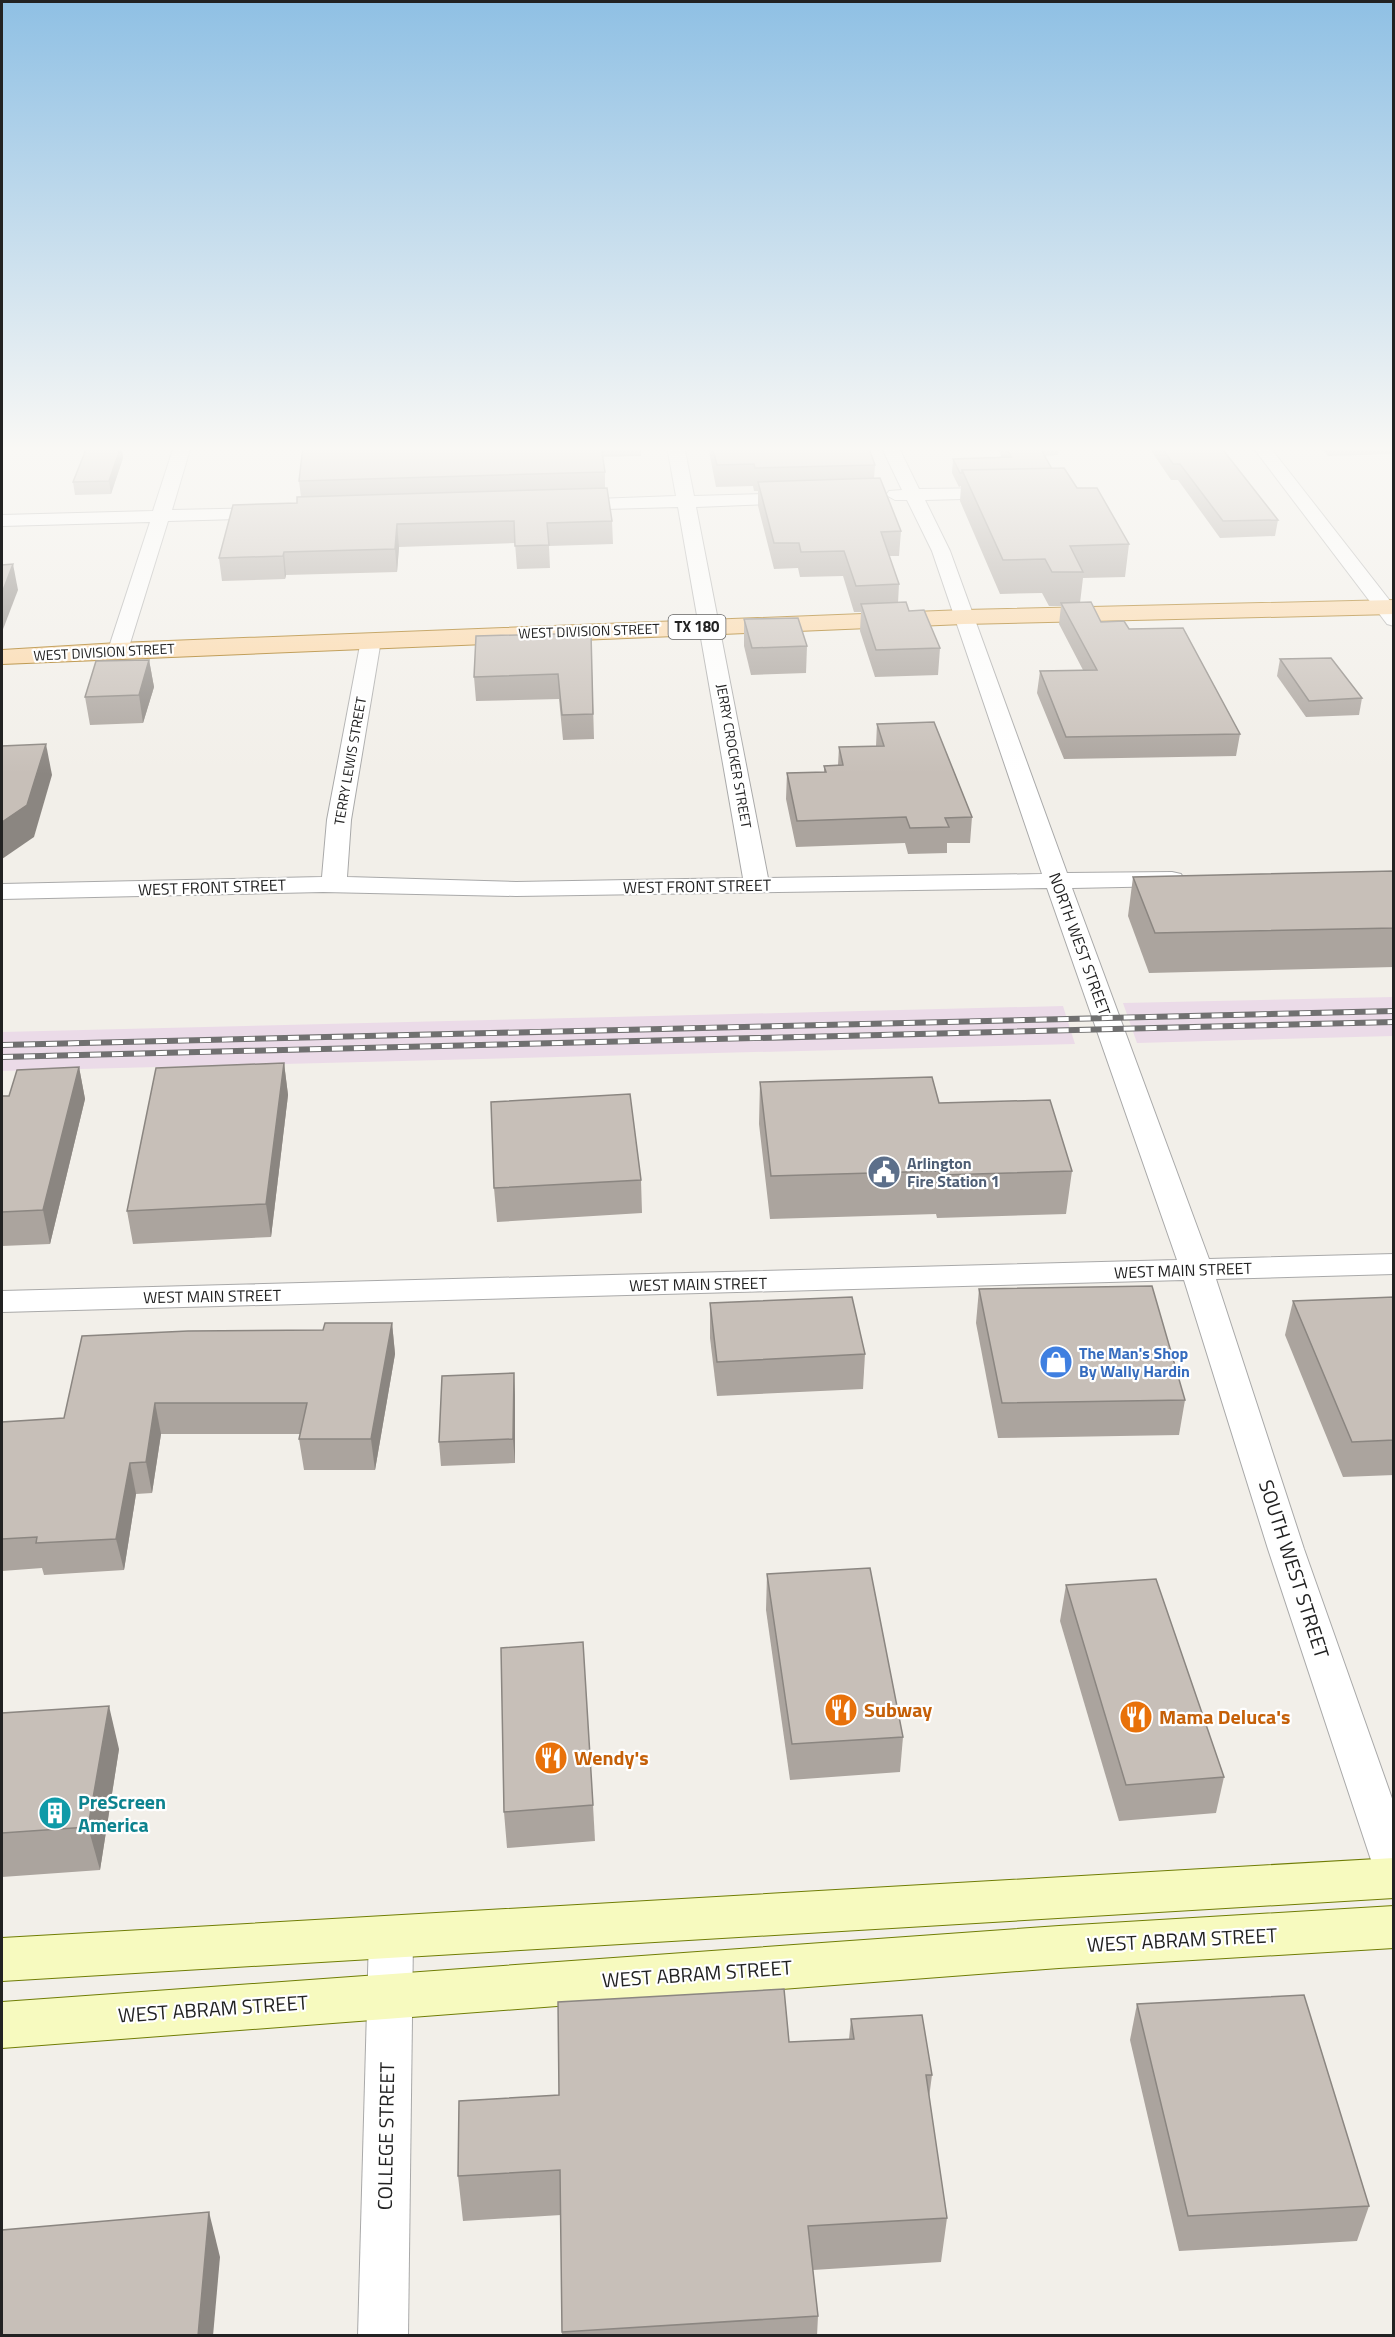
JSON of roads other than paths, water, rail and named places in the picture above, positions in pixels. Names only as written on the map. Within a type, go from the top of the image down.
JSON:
[{"type":"main road","name":"WEST DIVISION STREET","points":[[2,657],[118,650],[964,617],[1390,611]]},
{"type":"main road","points":[[2,1960],[1394,1878]]},
{"type":"main road","name":"WEST ABRAM STREET","points":[[2,2025],[1059,1947],[1394,1927]]},
{"type":"street","points":[[118,650],[148,555]]},
{"type":"street","name":"JERRY CROCKER STREET","points":[[695,555],[723,693],[757,885]]},
{"type":"street","name":"NORTH WEST STREET","points":[[942,555],[1197,1270]]},
{"type":"street","points":[[1346,555],[1390,611]]},
{"type":"street","name":"TERRY LEWIS STREET","points":[[334,883],[339,820],[371,640]]},
{"type":"street","name":"WEST FRONT STREET","points":[[2,892],[334,883],[431,884],[516,889],[1198,878]]},
{"type":"street","name":"WEST MAIN STREET","points":[[2,1302],[1394,1264]]},
{"type":"street","name":"SOUTH WEST STREET","points":[[1197,1270],[1286,1549],[1394,1866]]},
{"type":"street","name":"COLLEGE STREET","points":[[383,2336],[391,1937]]},
{"type":"railway","points":[[2,1045],[1394,1011]]},
{"type":"railway","points":[[2,1057],[1394,1022]]},
{"type":"place","name":"Arlington Fire Station 1","points":[[884,1172]]},
{"type":"place","name":"The Man's Shop By Wally Hardin","points":[[1056,1362]]},
{"type":"place","name":"Subway","points":[[841,1710]]},
{"type":"place","name":"Mama Deluca's","points":[[1136,1717]]},
{"type":"place","name":"Wendy's","points":[[551,1758]]},
{"type":"place","name":"PreScreen America","points":[[55,1813]]}]
